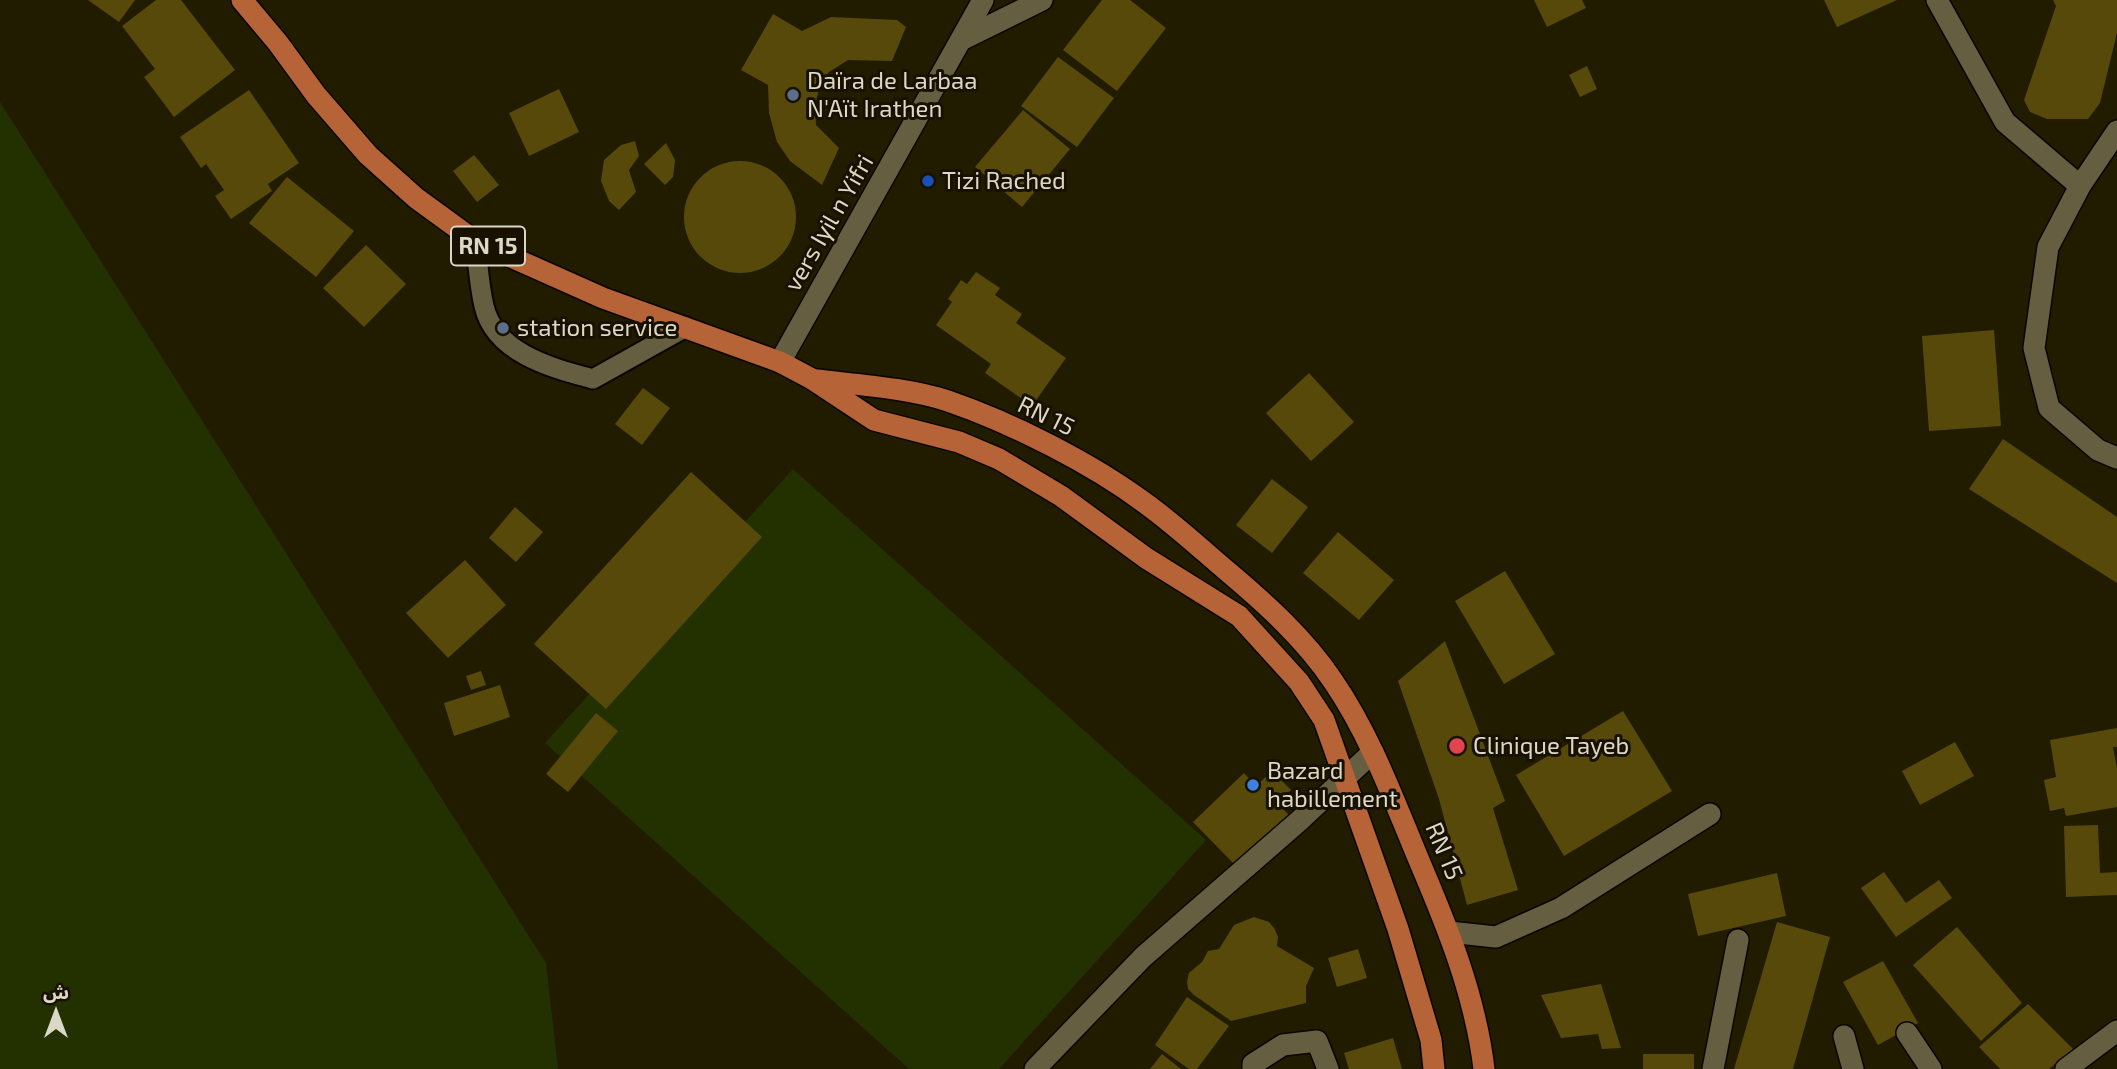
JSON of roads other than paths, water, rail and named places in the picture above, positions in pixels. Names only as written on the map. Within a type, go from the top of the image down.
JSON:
[{"type":"main road","name":"RN 15","points":[[242,0],[316,95],[368,155],[416,198],[475,241],[603,298],[780,362],[812,379],[880,387],[946,401],[1041,442],[1084,464],[1144,502],[1193,541],[1280,619],[1332,680],[1373,752],[1449,932],[1473,1005],[1484,1069]]},
{"type":"main road","points":[[812,379],[874,420],[959,442],[999,459],[1061,496],[1146,558],[1239,616],[1298,681],[1324,720],[1398,929],[1431,1040],[1434,1069]]},
{"type":"street","name":"vers Iγil n Yifri","points":[[780,362],[984,0]]},
{"type":"street","points":[[963,39],[1042,0]]},
{"type":"street","points":[[1937,0],[2005,122],[2080,186]]},
{"type":"street","points":[[2117,131],[2080,186],[2048,247],[2034,348],[2049,408],[2098,450],[2117,458]]},
{"type":"street","points":[[1035,1069],[1143,957],[1373,752]]},
{"type":"street","points":[[1449,932],[1496,937],[1562,908],[1710,814]]},
{"type":"street","points":[[1713,1069],[1738,940]]},
{"type":"street","points":[[2066,1069],[2117,1031]]},
{"type":"street","points":[[1907,1032],[1931,1069]]},
{"type":"street","points":[[1844,1036],[1853,1069]]},
{"type":"street","points":[[1253,1069],[1253,1064],[1283,1045],[1317,1041],[1328,1069]]},
{"type":"lane","points":[[475,241],[484,309],[506,344],[547,366],[593,379],[686,327]]},
{"type":"place","name":"Daïra de Larbaa N'Aït Irathen","points":[[793,95]]},
{"type":"place","name":"Tizi Rached","points":[[928,181]]},
{"type":"place","name":"station service","points":[[503,328]]},
{"type":"place","name":"Clinique Tayeb","points":[[1457,746]]},
{"type":"place","name":"Bazard habillement","points":[[1253,785]]}]
